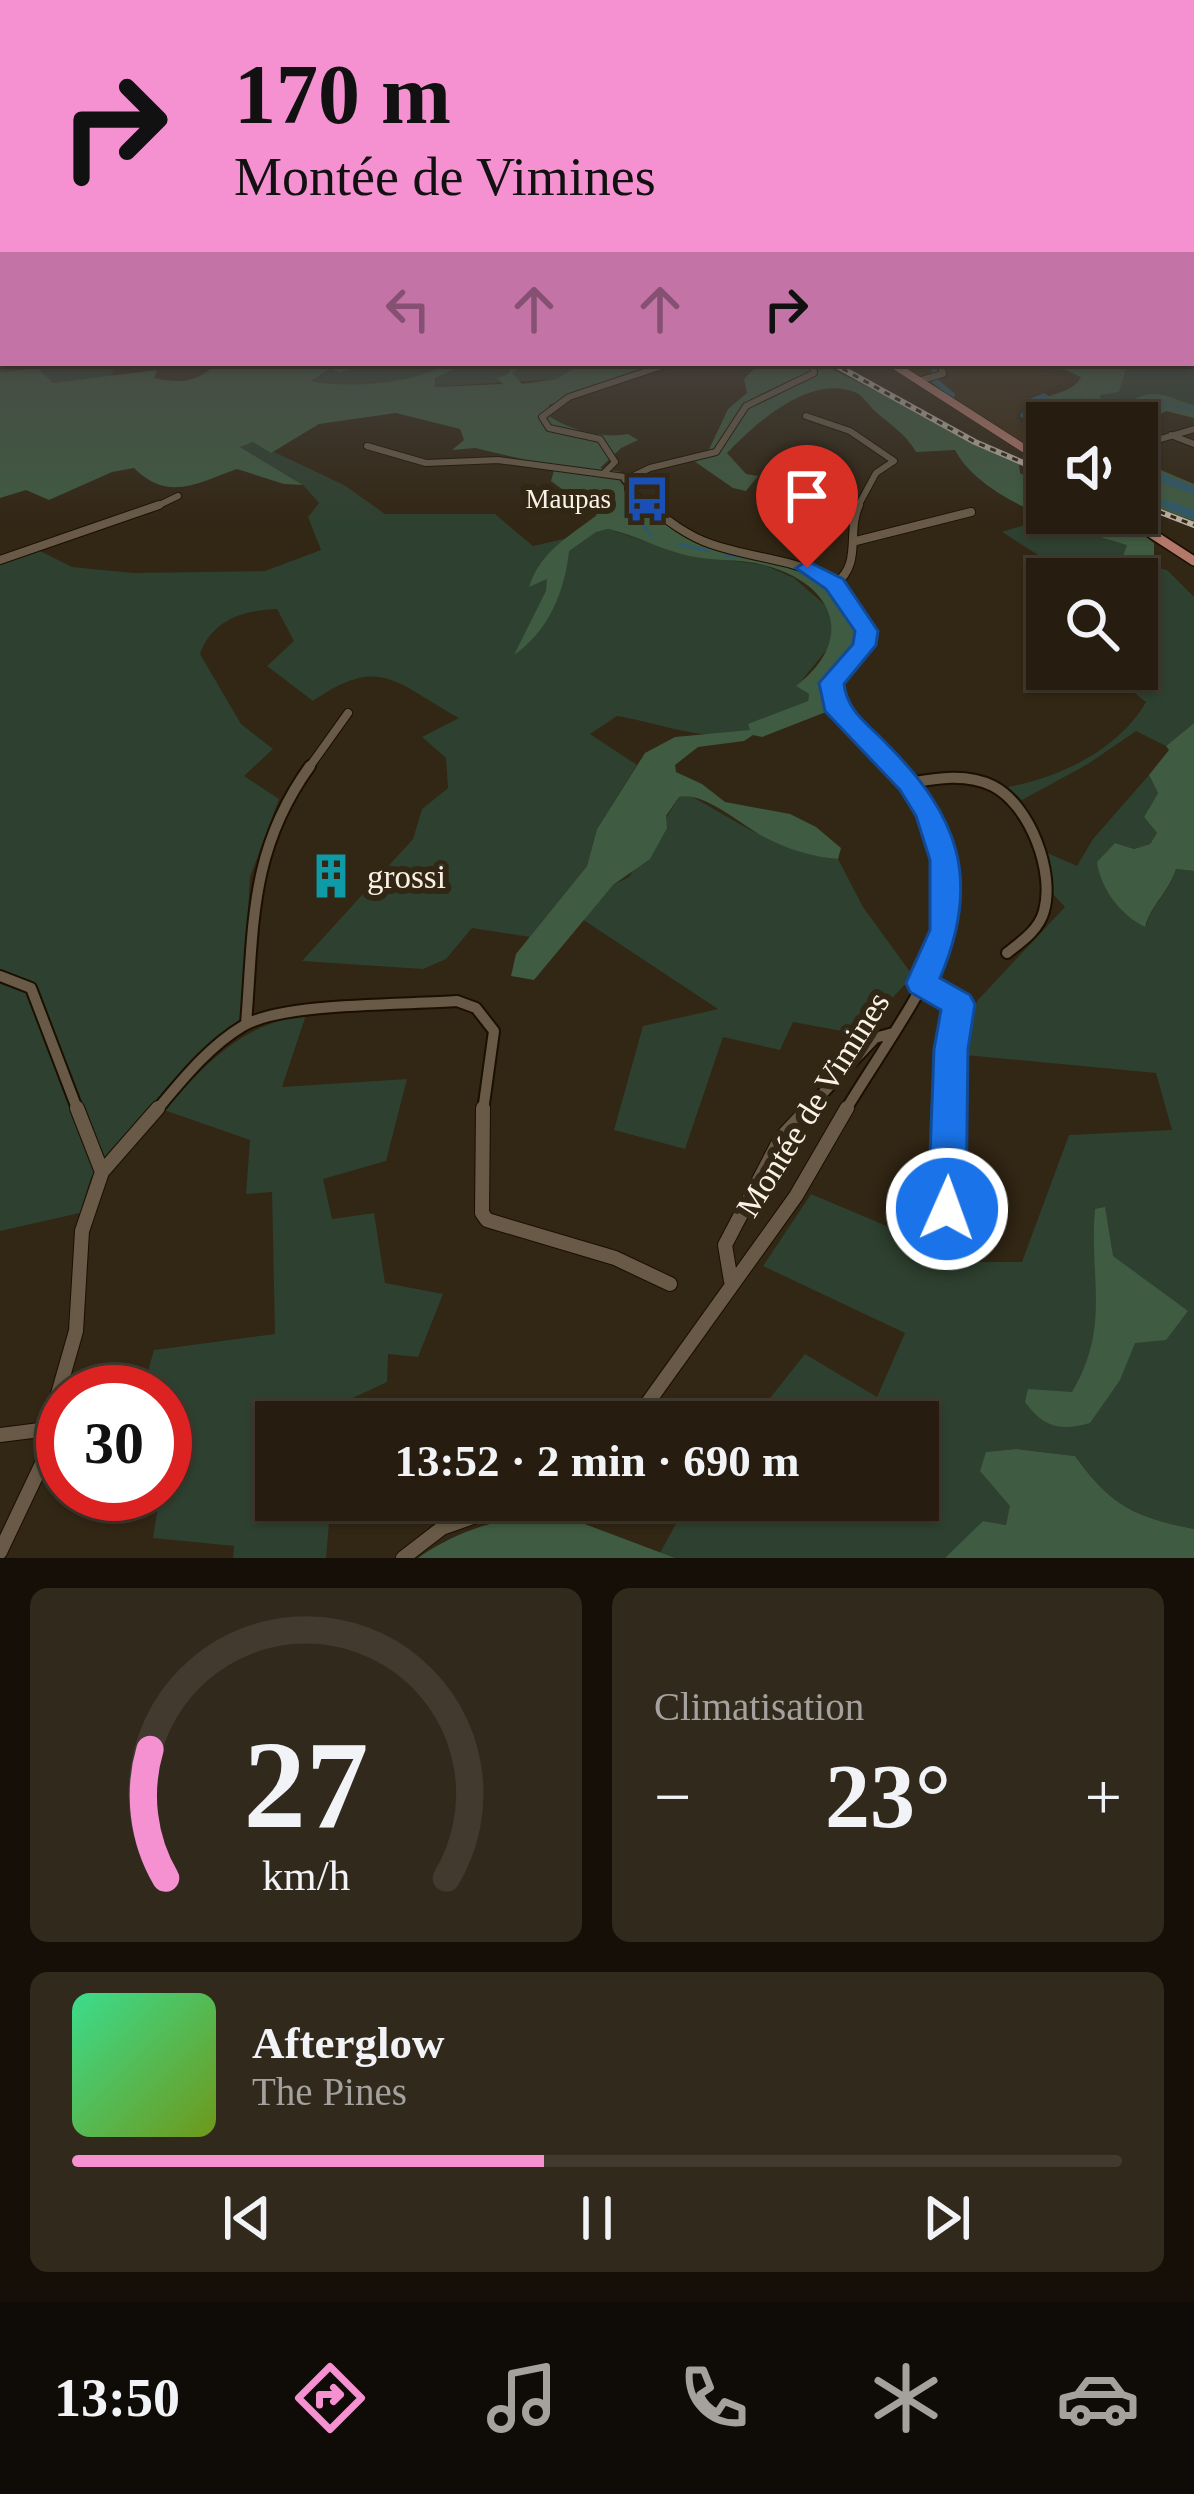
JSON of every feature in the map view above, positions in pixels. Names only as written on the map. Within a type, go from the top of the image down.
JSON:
[{"type":"main road","points":[[918,381],[1026,450]]},
{"type":"main road","points":[[1152,534],[1194,561]]},
{"type":"street","points":[[596,474],[615,461],[600,439],[549,428],[542,417],[569,397],[618,381]]},
{"type":"street","points":[[367,446],[426,463],[498,460],[630,478],[716,452],[746,406],[798,381]]},
{"type":"street","points":[[630,478],[634,496],[700,541],[795,563],[835,584],[846,576],[856,541],[852,518],[876,473],[894,459],[850,431],[806,416]]},
{"type":"street","points":[[1158,439],[1194,429]]},
{"type":"street","points":[[1172,435],[1194,444]]},
{"type":"street","points":[[0,560],[138,516],[178,496]]},
{"type":"street","points":[[856,541],[971,512]]},
{"type":"street","name":"Montée de Vimines","points":[[648,1401],[796,1196],[922,983],[945,930],[948,885],[940,839],[910,783],[834,705],[831,693],[836,675],[866,638],[863,622],[835,584]]},
{"type":"street","points":[[247,1024],[259,867],[281,806],[348,713]]},
{"type":"street","points":[[910,783],[965,777],[1010,795],[1025,813],[1046,890],[1046,911],[1036,932],[1007,952]]},
{"type":"street","points":[[0,976],[32,988],[102,1172]]},
{"type":"street","points":[[922,983],[958,1004],[951,1049],[947,1209]]},
{"type":"street","points":[[66,1365],[76,1331],[82,1231],[102,1172],[203,1057],[247,1024],[279,1014],[458,1001],[478,1006],[490,1019],[494,1040],[493,1074],[484,1106],[482,1213],[487,1220],[615,1258],[670,1284]]},
{"type":"street","points":[[731,1281],[725,1245],[781,1138],[875,1037],[893,1033]]},
{"type":"street","points":[[0,1435],[36,1430]]},
{"type":"street","points":[[0,1552],[36,1485]]},
{"type":"street","points":[[403,1558],[442,1528],[462,1521]]},
{"type":"shaded area","points":[[923,381],[1066,381],[1029,398],[1016,419],[1026,425],[1026,449]]},
{"type":"green space","points":[[0,381],[347,385],[435,381],[435,387],[503,384],[500,381],[614,381],[549,405],[549,416],[587,432],[628,434],[638,440],[621,448],[600,468],[621,472],[618,478],[642,506],[704,538],[803,567],[830,582],[856,611],[864,638],[831,679],[831,710],[762,737],[698,747],[675,765],[676,772],[725,802],[790,814],[816,827],[841,848],[838,859],[782,845],[711,804],[679,797],[666,816],[667,828],[650,859],[613,885],[534,980],[511,976],[516,954],[587,866],[597,829],[645,753],[675,737],[750,730],[748,724],[808,701],[809,694],[796,686],[815,668],[831,631],[821,599],[788,573],[764,565],[689,556],[608,529],[569,551],[553,609],[536,635],[514,655],[546,591],[547,579],[529,587],[540,564],[597,515],[551,481],[555,467],[475,448],[452,450],[464,440],[460,429],[396,413],[319,424],[271,453],[253,442],[240,447],[303,485],[237,469],[197,484],[172,487],[147,479],[134,468],[112,472],[49,500],[26,490],[0,498]]},
{"type":"green space","points":[[293,381],[531,381],[389,390],[335,412]]},
{"type":"green space","points":[[744,381],[855,381],[1019,463],[1020,473],[1026,477],[1026,508],[986,484],[955,450],[916,452],[860,395],[839,388],[821,389],[785,404],[739,441],[727,453],[746,474],[758,476],[746,491],[733,488],[694,461],[705,458],[728,409],[747,393]]},
{"type":"green space","points":[[1078,381],[1123,381],[1119,392],[1100,395],[1101,402],[1037,402]]},
{"type":"green space","points":[[1123,381],[1194,381],[1194,405],[1150,395],[1101,402],[1099,395],[1119,392]]},
{"type":"green space","points":[[1159,394],[1194,405],[1194,418],[1166,411],[1158,416],[1158,402],[1127,402]]},
{"type":"green space","points":[[253,442],[344,485],[385,514],[495,514],[533,546],[608,529],[688,555],[764,565],[794,578],[825,605],[835,624],[833,642],[797,686],[809,694],[808,701],[756,727],[734,734],[701,734],[617,716],[590,734],[637,765],[597,829],[587,866],[530,937],[472,928],[446,959],[423,969],[302,961],[413,839],[422,809],[448,788],[446,758],[422,737],[459,718],[403,685],[372,676],[336,687],[313,701],[267,666],[294,641],[277,609],[241,615],[221,625],[200,654],[241,724],[273,749],[244,776],[279,799],[250,877],[242,1018],[201,1052],[91,1177],[80,1213],[0,1231],[0,564],[38,550],[72,567],[133,573],[265,571],[321,550],[308,517],[319,503],[303,485],[240,447]]},
{"type":"green space","points":[[1158,469],[1194,484],[1194,521],[1158,508]]},
{"type":"green space","points":[[1026,525],[1026,534],[1095,534],[1128,545],[1123,558],[1043,558],[1002,532]]},
{"type":"green space","points":[[1094,534],[1142,534],[1154,543],[1154,558],[1122,558],[1127,545]]},
{"type":"green space","points":[[1158,568],[1167,570],[1194,597],[1194,723],[1166,746],[1136,731],[1022,800],[1008,787],[1087,758],[1120,734],[1146,702],[1131,690],[1158,690]]},
{"type":"green space","points":[[1194,723],[1194,871],[1176,869],[1145,927],[1114,900],[1097,862],[1115,843],[1134,849],[1150,844],[1157,833],[1144,817],[1158,793],[1149,775],[1169,750],[1166,746]]},
{"type":"green space","points":[[1149,775],[1158,793],[1144,817],[1157,833],[1150,844],[1134,849],[1115,843],[1146,926],[1176,869],[1194,871],[1194,1529],[1126,1507],[1100,1487],[1075,1456],[1016,1449],[986,1452],[1011,1506],[1006,1525],[983,1521],[947,1558],[675,1558],[660,1553],[678,1521],[939,1521],[939,1401],[768,1401],[805,1354],[877,1397],[905,1333],[763,1266],[811,1194],[972,1262],[1022,1262],[1069,1135],[1172,1130],[1156,1073],[965,1055],[977,1001],[1065,907],[1051,892],[1043,851],[1077,866],[1093,839]]},
{"type":"green space","points":[[689,795],[778,843],[838,859],[863,907],[913,976],[858,1034],[793,1022],[780,1050],[723,1037],[685,1149],[614,1130],[643,1026],[718,1009],[582,919],[613,885],[629,877],[679,797]]},
{"type":"green space","points":[[306,1015],[282,1087],[407,1079],[386,1161],[323,1179],[332,1219],[374,1213],[385,1283],[443,1294],[418,1357],[388,1354],[387,1382],[346,1401],[255,1401],[255,1521],[329,1521],[326,1558],[233,1558],[234,1546],[153,1538],[156,1521],[192,1521],[192,1365],[150,1365],[154,1350],[275,1334],[272,1192],[246,1194],[250,1140],[164,1110],[227,1048],[283,1020]]},
{"type":"green space","points":[[1105,1207],[1113,1256],[1188,1311],[1166,1340],[1135,1343],[1120,1380],[1090,1423],[1053,1425],[1025,1402],[1028,1389],[1072,1392],[1084,1368],[1095,1324],[1095,1209]]},
{"type":"green space","points":[[1016,1449],[1075,1456],[1100,1487],[1126,1507],[1194,1529],[1194,1558],[945,1558],[983,1521],[1006,1525],[1010,1506],[980,1471],[986,1452]]},
{"type":"green space","points":[[501,1521],[569,1521],[675,1558],[418,1558]]},
{"type":"building","points":[[322,864],[341,865],[334,875],[317,870]]},
{"type":"waterway","points":[[935,381],[952,395]]},
{"type":"waterway","points":[[1033,402],[1044,396]]},
{"type":"waterway","points":[[1158,402],[1194,410]]},
{"type":"waterway","points":[[1158,476],[1194,491]]},
{"type":"waterway","points":[[1158,501],[1169,505]]},
{"type":"waterway","points":[[1169,505],[1177,508]]},
{"type":"waterway","points":[[1169,505],[1194,515]]},
{"type":"waterway","points":[[623,512],[637,518],[652,536]]},
{"type":"waterway","points":[[678,544],[709,551]]},
{"type":"waterway","points":[[725,555],[745,557]]},
{"type":"waterway","points":[[800,570],[825,585],[833,598]]},
{"type":"railway","points":[[864,381],[975,442],[1026,464]]},
{"type":"railway","points":[[1158,511],[1194,525]]},
{"type":"place","name":"Maupas","points":[[647,499]]},
{"type":"place","name":"grossi","points":[[331,876]]},
{"type":"route","points":[[807,568],[835,584],[866,631],[864,645],[832,683],[834,705],[910,783],[930,815],[945,860],[945,930],[922,983],[958,1004],[951,1049],[947,1209]]}]
